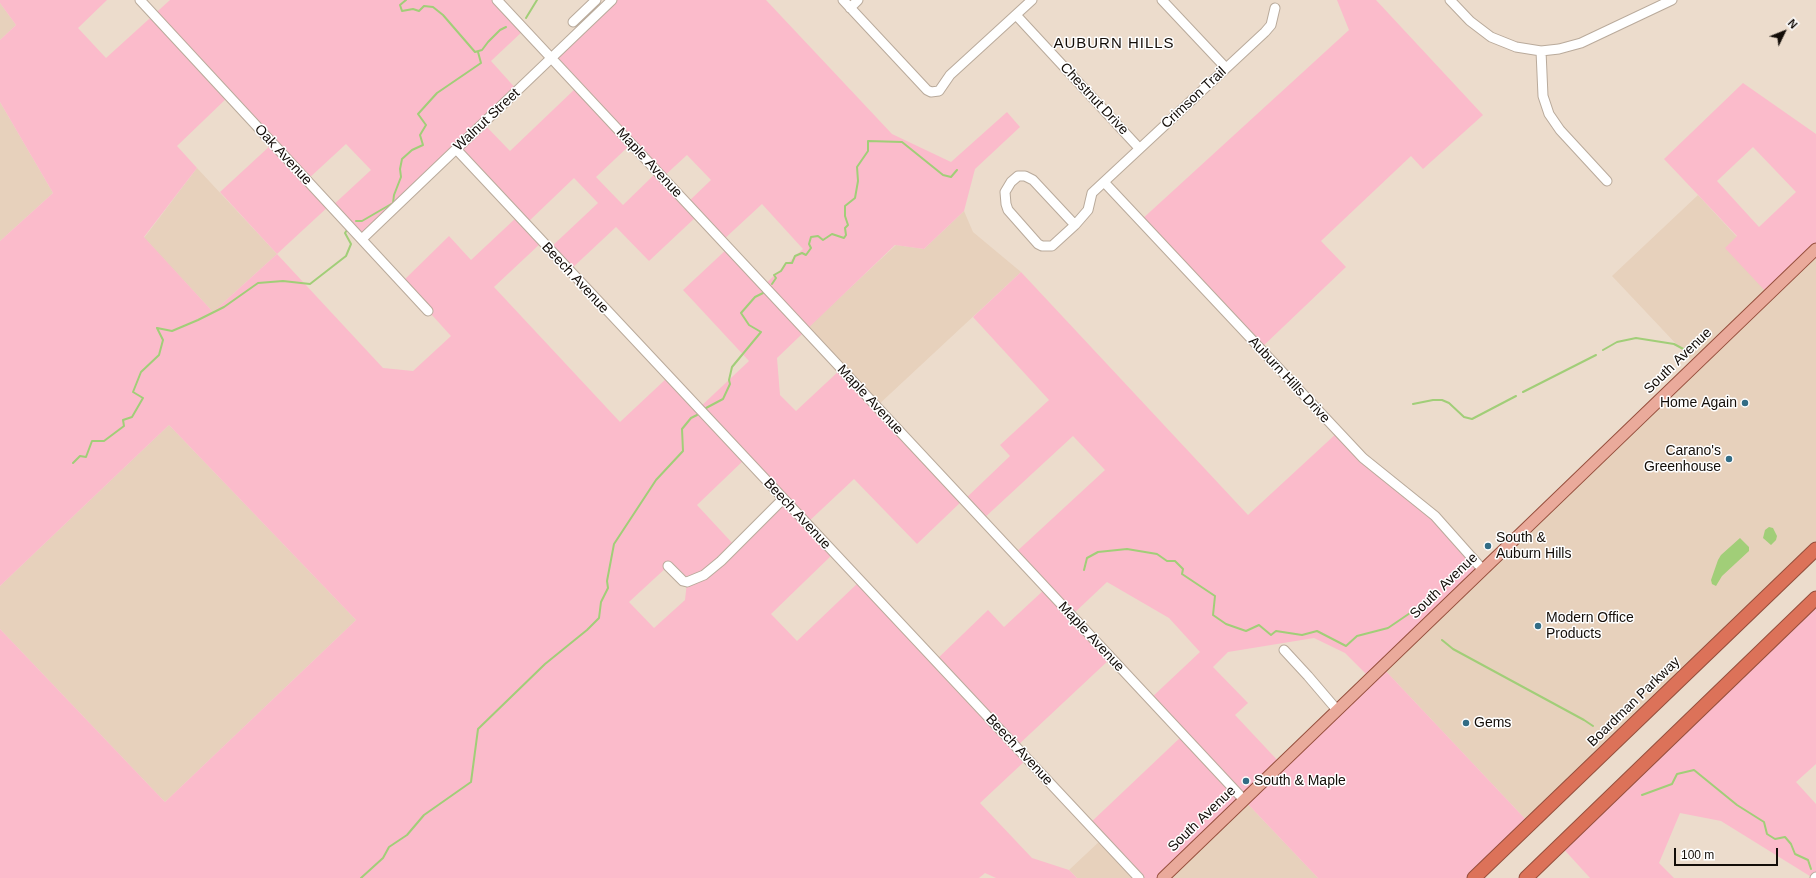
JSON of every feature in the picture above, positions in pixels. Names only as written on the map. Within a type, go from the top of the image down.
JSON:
[{"type":"highway","name":"Boardman Parkway","points":[[1474,878],[1816,549]]},
{"type":"highway","points":[[1526,878],[1816,598]]},
{"type":"main road","name":"South Avenue","points":[[1163,878],[1816,249]]},
{"type":"street","name":"Oak Avenue","points":[[140,0],[428,311]]},
{"type":"street","name":"Maple Avenue","points":[[496,0],[1244,800]]},
{"type":"street","points":[[573,22],[596,0]]},
{"type":"street","name":"Walnut Street","points":[[362,239],[612,0]]},
{"type":"street","points":[[843,0],[927,90],[932,92],[939,91],[950,75],[1032,0]]},
{"type":"street","points":[[850,8],[858,0]]},
{"type":"street","points":[[1162,0],[1226,68]]},
{"type":"street","points":[[1450,0],[1470,22],[1491,37],[1516,47],[1541,51],[1559,49],[1581,43],[1672,0]]},
{"type":"street","name":"Crimson Trail","points":[[1074,225],[1030,178],[1018,176],[1008,186],[1005,197],[1008,210],[1035,241],[1042,246],[1047,247],[1056,244],[1074,225],[1088,210],[1092,193],[1265,32],[1271,25],[1275,8]]},
{"type":"street","name":"Chestnut Drive","points":[[1016,15],[1140,148]]},
{"type":"street","points":[[1541,51],[1543,96],[1549,114],[1560,130],[1607,181]]},
{"type":"street","name":"Beech Avenue","points":[[456,149],[1139,878]]},
{"type":"street","name":"Auburn Hills Drive","points":[[1104,182],[1363,458],[1434,516],[1483,570]]},
{"type":"street","points":[[668,566],[683,581],[687,582],[704,575],[721,561],[783,499]]},
{"type":"street","points":[[1284,650],[1337,710]]},
{"type":"shaded area","points":[[0,0],[107,0],[78,28],[106,58],[170,0],[497,0],[524,30],[491,61],[518,91],[483,123],[510,151],[577,87],[551,59],[612,0],[766,0],[892,134],[951,162],[1007,112],[1020,127],[975,169],[964,211],[924,249],[895,245],[777,358],[780,395],[796,411],[841,369],[964,500],[1010,456],[1000,445],[1049,400],[973,317],[1021,272],[1248,515],[1338,432],[1435,516],[1483,570],[1382,667],[1530,824],[1474,878],[1318,878],[1244,800],[1163,878],[1139,878],[1088,825],[1183,735],[1150,699],[1200,652],[1169,618],[1107,582],[1071,616],[1111,658],[1016,747],[1027,759],[980,803],[1032,858],[1069,870],[1077,878],[996,878],[985,873],[979,878],[0,878],[0,629],[165,802],[356,620],[169,425],[0,586],[0,241],[53,193],[0,102],[0,40],[16,25],[0,3]],"holes":[[[229,96],[272,144],[220,192],[277,254],[213,312],[144,237],[197,168],[177,146]],[[346,144],[371,170],[331,207],[362,239],[456,149],[518,216],[471,260],[449,236],[402,282],[451,336],[413,371],[383,368],[277,254],[330,205],[307,180]],[[631,144],[657,172],[623,205],[596,177]],[[687,155],[711,180],[686,204],[662,178]],[[574,178],[598,203],[549,249],[569,271],[616,227],[649,261],[697,216],[722,241],[762,204],[803,249],[763,286],[728,248],[683,290],[749,361],[698,409],[668,377],[620,422],[494,287],[542,242],[526,224]],[[1073,436],[1105,470],[1014,554],[1046,588],[1004,627],[988,610],[935,661],[860,581],[797,641],[771,614],[834,553],[806,524],[854,479],[917,544],[963,500],[982,520]],[[745,459],[783,499],[735,546],[697,505]],[[668,566],[687,582],[685,600],[654,628],[629,602]],[[1314,638],[1345,653],[1370,678],[1281,764],[1235,715],[1248,703],[1213,667],[1228,652]]]},
{"type":"shaded area","points":[[1337,0],[1376,0],[1483,115],[1423,169],[1411,156],[1321,241],[1346,267],[1260,349],[1140,221],[1349,30]]},
{"type":"shaded area","points":[[0,3],[16,25],[0,40]]},
{"type":"shaded area","points":[[1743,83],[1816,134],[1816,249],[1768,294],[1725,248],[1737,236],[1664,159]],"holes":[[[1753,147],[1796,192],[1759,227],[1717,181]]]},
{"type":"shaded area","points":[[0,102],[53,193],[0,241]]},
{"type":"shaded area","points":[[197,168],[277,254],[213,312],[144,238]]},
{"type":"shaded area","points":[[1698,195],[1737,237],[1726,248],[1816,249],[1816,549],[1530,824],[1382,667],[1695,364],[1612,276]]},
{"type":"shaded area","points":[[964,211],[973,232],[1021,272],[876,407],[805,330],[896,245],[924,249]]},
{"type":"shaded area","points":[[169,425],[356,620],[165,802],[0,629],[0,586]]},
{"type":"shaded area","points":[[1769,527],[1773,528],[1777,536],[1776,540],[1771,545],[1763,538],[1765,530]]},
{"type":"shaded area","points":[[1740,538],[1749,547],[1749,551],[1722,576],[1716,586],[1712,584],[1711,580],[1721,555]]},
{"type":"shaded area","points":[[1816,598],[1816,764],[1796,782],[1816,804],[1816,878],[1813,878],[1721,821],[1680,813],[1659,863],[1674,878],[1590,878],[1560,845]]},
{"type":"shaded area","points":[[1244,800],[1318,878],[1163,878]]},
{"type":"shaded area","points":[[1102,839],[1139,878],[1077,878],[1069,870]]},
{"type":"waterway","points":[[406,0],[400,5],[402,11],[413,9],[419,11],[424,6],[433,7],[443,15],[475,52],[482,50],[500,30],[506,27]]},
{"type":"waterway","points":[[526,18],[537,0]]},
{"type":"waterway","points":[[356,221],[362,221],[393,203],[394,195],[401,177],[400,169],[402,159],[412,150],[423,145],[420,135],[426,125],[418,114],[437,93],[481,63],[478,52]]},
{"type":"waterway","points":[[772,284],[776,278],[774,275],[781,271],[786,263],[792,263],[795,256],[802,253],[806,255],[811,248],[809,244],[811,237],[818,236],[823,240],[832,234],[844,238],[846,235],[845,228],[848,225],[845,216],[845,206],[855,198],[858,181],[857,167],[868,151],[868,141],[902,142],[943,175],[951,177],[957,170]]},
{"type":"waterway","points":[[73,463],[80,456],[86,457],[92,441],[104,441],[124,426],[123,420],[132,417],[143,398],[133,392],[141,372],[159,355],[163,340],[157,328],[172,331],[198,320],[224,307],[258,283],[283,281],[310,284],[346,256],[351,244],[345,233],[347,230]]},
{"type":"waterway","points":[[706,408],[723,399],[730,384],[729,380],[732,367],[761,332],[749,325],[741,313],[755,297],[763,293]]},
{"type":"waterway","points":[[1603,350],[1617,342],[1636,338],[1674,344],[1687,351]]},
{"type":"waterway","points":[[1523,392],[1596,355]]},
{"type":"waterway","points":[[1413,404],[1433,400],[1442,400],[1449,403],[1464,417],[1472,419],[1516,396]]},
{"type":"waterway","points":[[361,878],[383,858],[389,847],[407,835],[424,815],[471,782],[478,729],[545,664],[587,630],[599,618],[601,602],[608,588],[607,581],[614,544],[656,480],[683,451],[682,429],[691,418],[697,415]]},
{"type":"waterway","points":[[1084,570],[1087,558],[1098,552],[1127,549],[1157,554],[1167,561],[1175,561],[1183,569],[1182,574],[1215,596],[1213,615],[1226,624],[1246,631],[1259,625],[1271,635],[1276,631],[1302,635],[1317,631],[1346,646],[1357,636],[1388,628],[1413,611]]},
{"type":"waterway","points":[[1442,640],[1453,649],[1593,726]]},
{"type":"waterway","points":[[1642,795],[1672,784],[1677,774],[1694,770],[1737,805],[1764,822],[1767,834],[1775,839],[1785,837],[1791,844],[1795,854],[1808,860],[1811,869]]},
{"type":"place","name":"Home Again","points":[[1745,403]]},
{"type":"place","name":"Carano's Greenhouse","points":[[1729,459]]},
{"type":"place","name":"South & Auburn Hills","points":[[1488,546]]},
{"type":"place","name":"Modern Office Products","points":[[1538,626]]},
{"type":"place","name":"Gems","points":[[1466,723]]},
{"type":"place","name":"South & Maple","points":[[1246,781]]},
{"type":"district","name":"AUBURN HILLS","points":[[1114,44]]}]
